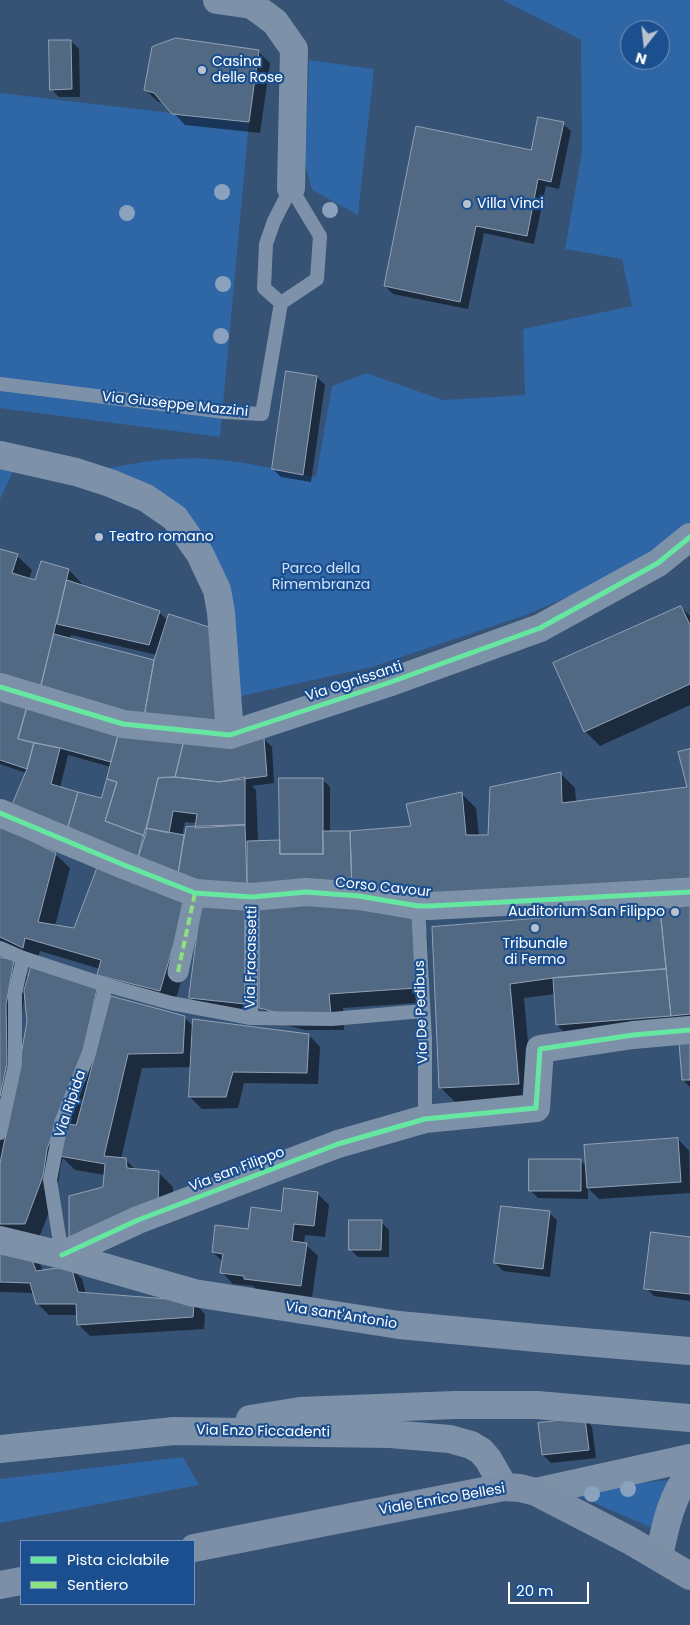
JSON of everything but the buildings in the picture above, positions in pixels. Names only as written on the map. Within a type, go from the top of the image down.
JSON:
[{"type":"main road","name":"Viale Enrico Bellesi","points":[[195,1548],[504,1488],[520,1488],[536,1492]]},
{"type":"main road","points":[[536,1492],[659,1556],[690,1576]]},
{"type":"main road","points":[[575,1512],[613,1541],[690,1586]]},
{"type":"main road","points":[[0,1585],[20,1581]]},
{"type":"street","points":[[217,0],[252,5],[275,22],[294,49],[292,188]]},
{"type":"street","points":[[0,455],[76,472],[110,483],[146,498],[175,518],[200,554],[217,590],[221,612],[230,735]]},
{"type":"street","name":"Via Ognissanti","points":[[0,687],[123,724],[230,735],[388,683],[540,628],[658,563],[690,537]]},
{"type":"street","name":"Corso Cavour","points":[[0,813],[195,893],[252,897],[306,892],[358,896],[418,906],[690,892]]},
{"type":"street","points":[[178,972],[195,893]]},
{"type":"street","points":[[425,1119],[536,1108],[540,1049],[632,1035],[690,1030]]},
{"type":"street","name":"Via san Filippo","points":[[62,1255],[138,1220],[338,1144],[425,1119]]},
{"type":"street","name":"Via sant'Antonio","points":[[0,1240],[62,1255],[194,1293],[399,1325],[690,1351]]},
{"type":"street","points":[[174,1431],[300,1411],[455,1405],[537,1405],[690,1418]]},
{"type":"street","name":"Via Enzo Ficcadenti","points":[[0,1449],[174,1431],[390,1434],[450,1439],[472,1445],[488,1459],[504,1488]]},
{"type":"street","name":"Viale Enrico Bellesi","points":[[536,1492],[690,1458]]},
{"type":"street","points":[[659,1556],[674,1499],[690,1473]]},
{"type":"lane","points":[[292,188],[320,236],[317,279],[281,303],[264,288],[266,244],[274,221],[292,188]]},
{"type":"lane","name":"Via Giuseppe Mazzini","points":[[0,384],[225,412],[262,414],[281,303]]},
{"type":"lane","name":"Via Fracassetti","points":[[251,1018],[252,897]]},
{"type":"lane","name":"Via De Pedibus","points":[[418,906],[422,1012],[425,1039],[425,1119]]},
{"type":"lane","points":[[0,948],[24,958],[106,985],[172,1003],[251,1018],[332,1019],[422,1012]]},
{"type":"lane","points":[[0,1133],[15,1064],[15,994],[24,958]]},
{"type":"lane","name":"Via Ripida","points":[[62,1255],[50,1180],[61,1123],[90,1052],[106,985]]},
{"type":"green space","name":"Parco della Rimembranza","points":[[502,0],[690,0],[690,523],[650,553],[588,588],[526,615],[372,667],[237,697],[204,552],[93,472],[157,460],[190,458],[245,463],[316,477],[332,386],[366,373],[443,400],[525,395],[523,329],[632,306],[622,259],[565,249],[582,151],[581,40]]},
{"type":"green space","points":[[309,60],[374,69],[358,215],[312,190],[305,164]]},
{"type":"green space","points":[[0,93],[249,122],[220,437],[0,408]]},
{"type":"green space","points":[[0,459],[17,463],[0,499]]},
{"type":"green space","points":[[183,1457],[199,1485],[0,1523],[0,1479]]},
{"type":"green space","points":[[668,1480],[658,1505],[652,1528],[567,1491]]},
{"type":"marked path","points":[[178,972],[195,893]]},
{"type":"cycle path","points":[[0,687],[123,724],[230,735],[388,683],[540,628],[658,563],[690,537]]},
{"type":"cycle path","points":[[0,813],[195,893],[252,897],[306,892],[359,896],[418,906],[430,906],[690,892]]},
{"type":"cycle path","points":[[62,1255],[138,1220],[338,1144],[425,1119],[536,1108],[540,1049],[633,1035],[690,1030]]},
{"type":"place","name":"Casina delle Rose","points":[[202,70]]},
{"type":"place","name":"Villa Vinci","points":[[467,204]]},
{"type":"place","name":"Teatro romano","points":[[99,537]]},
{"type":"place","name":"Auditorium San Filippo","points":[[675,912]]},
{"type":"place","name":"Tribunale di Fermo","points":[[535,928]]}]
